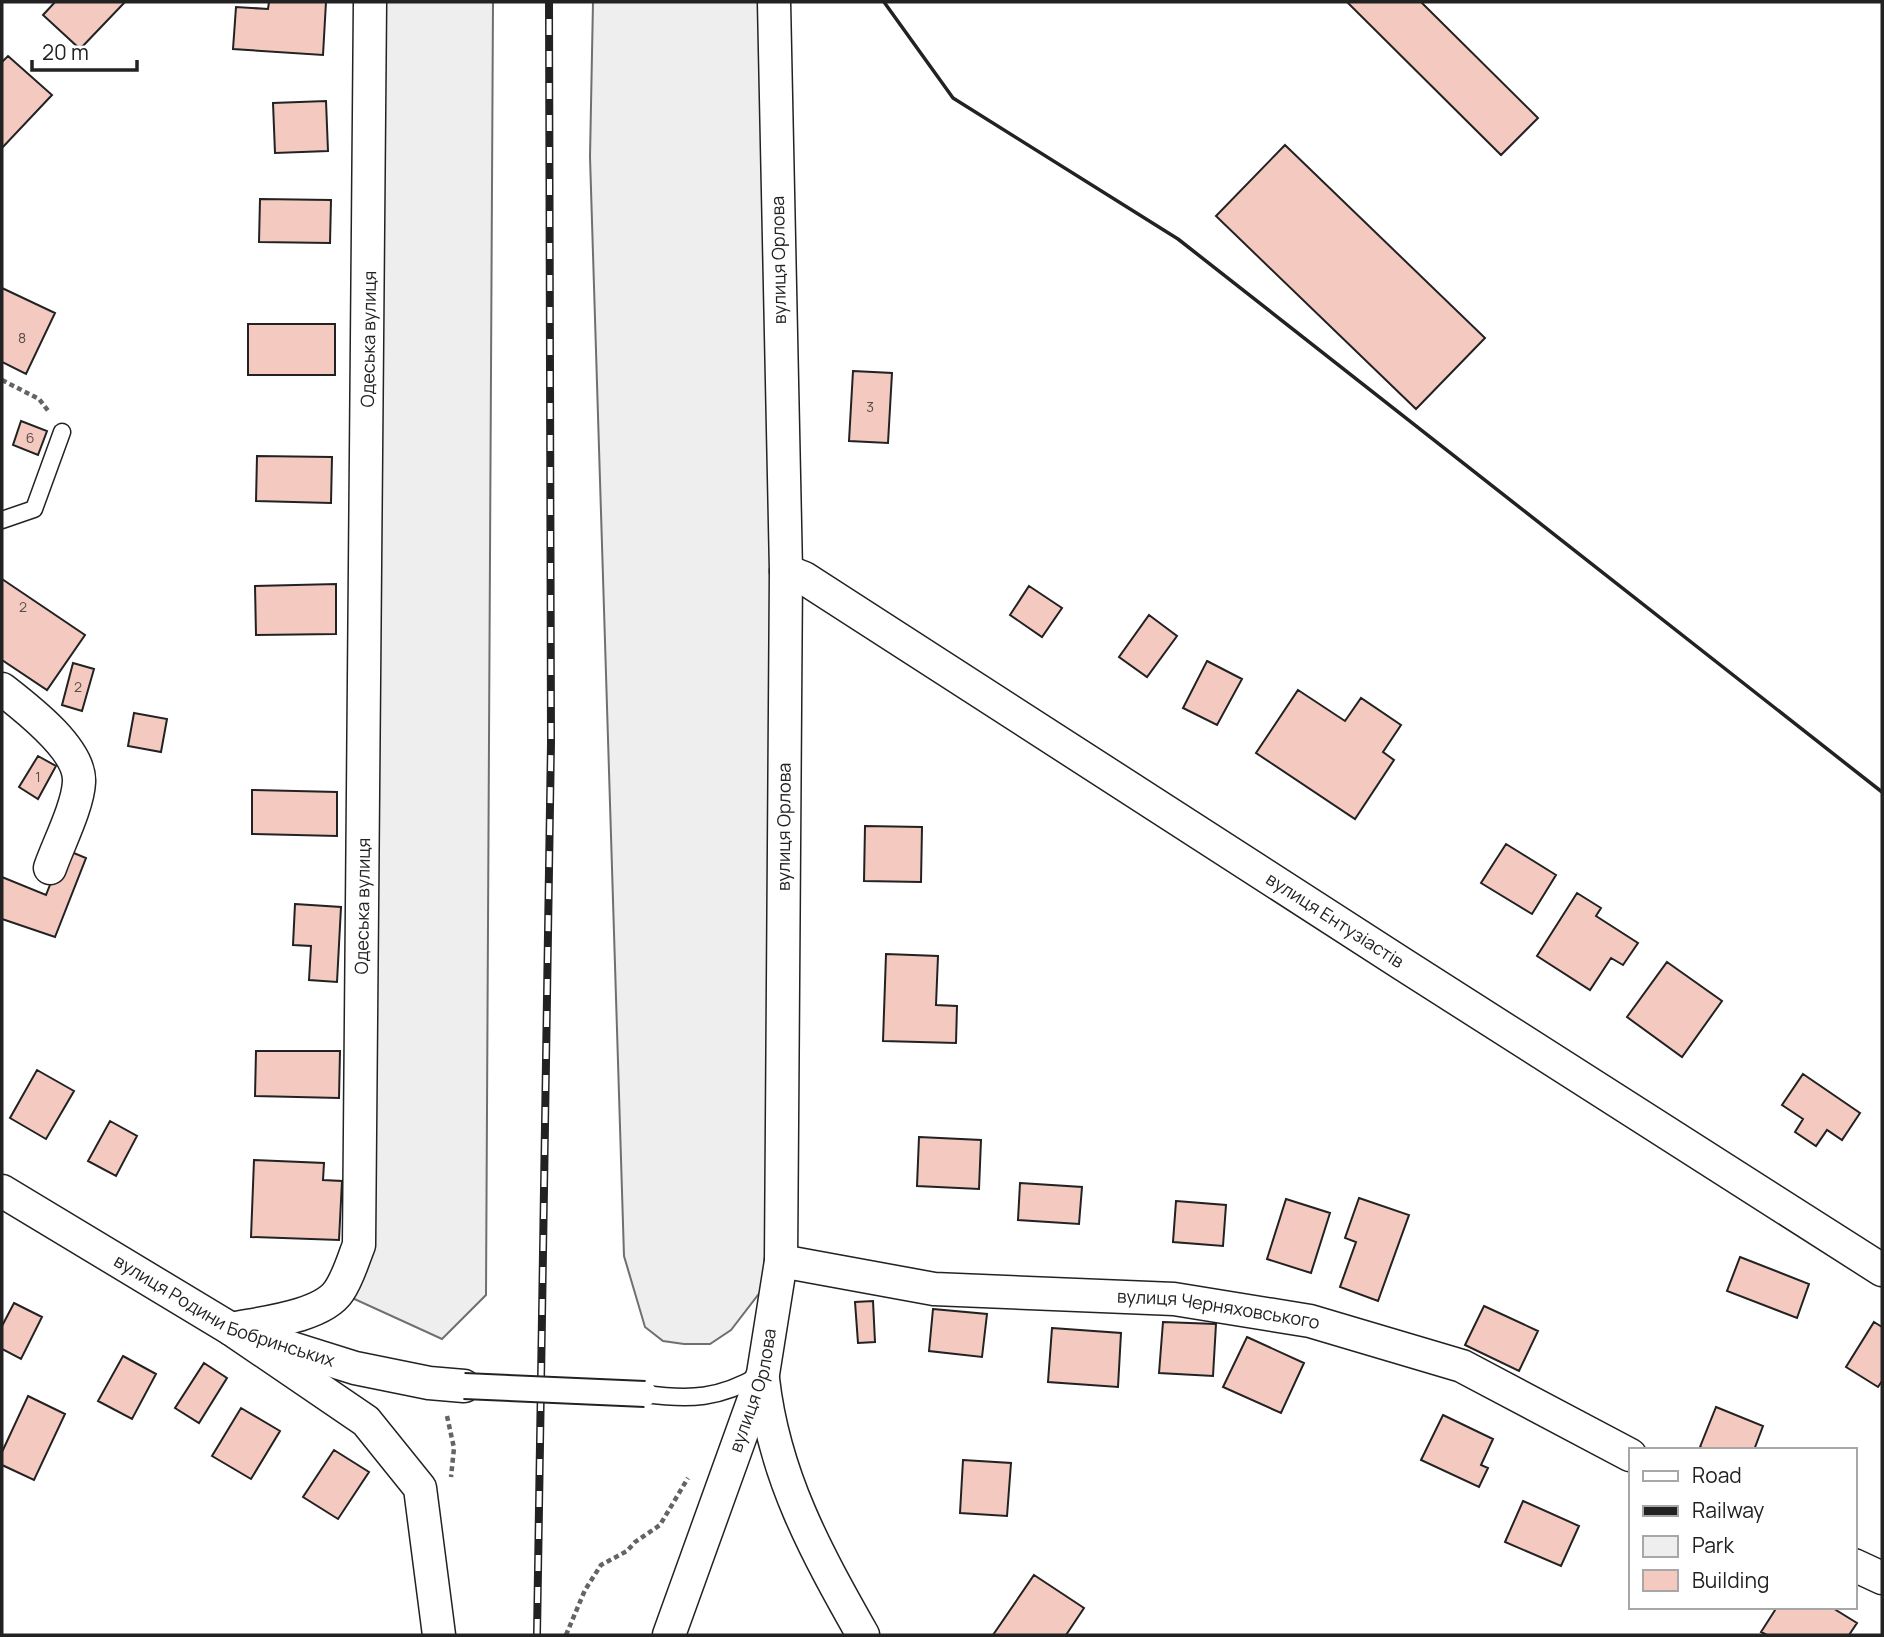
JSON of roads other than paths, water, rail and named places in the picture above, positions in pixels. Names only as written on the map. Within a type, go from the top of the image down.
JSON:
[{"type":"street","name":"Одеська вулиця","points":[[231,1329],[292,1317],[323,1305],[339,1292],[359,1245],[370,2]]},
{"type":"street","name":"вулиця Орлова","points":[[669,1635],[763,1374],[781,1261],[786,571],[774,2]]},
{"type":"street","name":"вулиця Ентузіастів","points":[[786,571],[804,578],[1882,1270]]},
{"type":"street","points":[[2,690],[35,714],[71,754],[80,780],[50,868]]},
{"type":"street","name":"вулиця Родини Бобринських","points":[[2,1191],[231,1329],[355,1368],[429,1383],[464,1386]]},
{"type":"street","name":"вулиця Черняховського","points":[[781,1261],[934,1289],[1174,1299],[1310,1321],[1462,1366],[1629,1454]]},
{"type":"street","points":[[231,1329],[366,1421],[421,1488],[439,1635]]},
{"type":"street","points":[[763,1374],[766,1404],[779,1461],[816,1551],[863,1635]]},
{"type":"street","points":[[464,1386],[645,1394]]},
{"type":"street","points":[[1856,1566],[1882,1578]]},
{"type":"lane","points":[[2,520],[34,509],[62,432]]},
{"type":"lane","points":[[645,1394],[681,1399],[710,1396],[738,1388],[763,1374]]},
{"type":"railway","points":[[537,1635],[551,742],[549,2]]}]
